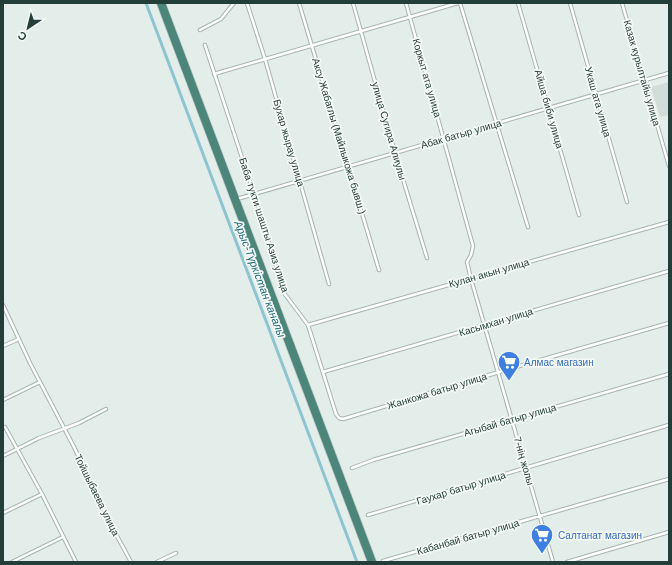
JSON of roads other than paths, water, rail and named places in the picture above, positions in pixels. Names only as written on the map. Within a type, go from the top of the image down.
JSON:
[{"type":"highway","points":[[159,3],[370,562]]},
{"type":"highway","points":[[164,3],[374,562]]},
{"type":"street","points":[[200,30],[221,19],[234,3]]},
{"type":"street","name":"Бухар жырау улица","points":[[247,3],[265,59],[329,284]]},
{"type":"street","name":"Аксу Жабаглы (Майлыкожа бывш.)","points":[[299,3],[379,270]]},
{"type":"street","name":"улица Сугира Алиулы","points":[[353,3],[395,153],[427,258]]},
{"type":"street","name":"Коркыт ата улица","points":[[406,3],[473,246]]},
{"type":"street","points":[[214,74],[459,3],[528,227]]},
{"type":"street","name":"Айша биби улица","points":[[518,3],[579,214]]},
{"type":"street","name":"Укаш ата улица","points":[[570,3],[627,202]]},
{"type":"street","name":"Казак курылтайы улица","points":[[622,3],[669,166]]},
{"type":"street","name":"Баба тукти шашты Азиз улица","points":[[205,45],[254,194],[284,292],[308,325],[336,414],[339,418],[343,419]]},
{"type":"street","name":"Абак батыр улица","points":[[237,199],[347,166],[496,125],[669,73]]},
{"type":"street","name":"Кулан акын улица","points":[[308,325],[669,222]]},
{"type":"street","name":"7-нің жолы","points":[[473,246],[467,262],[471,279],[553,562]]},
{"type":"street","name":"Касымхан улица","points":[[323,372],[485,326],[669,271]]},
{"type":"street","name":"Тойшыбаева улица","points":[[3,305],[111,525],[131,562]]},
{"type":"street","name":"Жанкожа батыр улица","points":[[343,419],[669,323]]},
{"type":"street","points":[[3,346],[19,338]]},
{"type":"street","name":"Агыбай батыр улица","points":[[352,468],[373,460],[669,374]]},
{"type":"street","points":[[3,400],[40,382]]},
{"type":"street","points":[[3,456],[64,428],[79,423],[106,409]]},
{"type":"street","name":"Гаухар батыр улица","points":[[368,516],[669,425]]},
{"type":"street","points":[[5,427],[42,494],[76,562]]},
{"type":"street","name":"Кабанбай батыр улица","points":[[383,561],[669,480]]},
{"type":"street","points":[[3,513],[42,494]]},
{"type":"street","points":[[567,562],[669,532]]},
{"type":"street","points":[[12,562],[63,536]]},
{"type":"street","points":[[157,562],[176,553]]},
{"type":"waterway","name":"Арыс-Түркістан каналы","points":[[146,3],[357,562]]},
{"type":"place","name":"Алмас магазин","points":[[509,382]]},
{"type":"place","name":"Салтанат магазин","points":[[542,554]]}]
